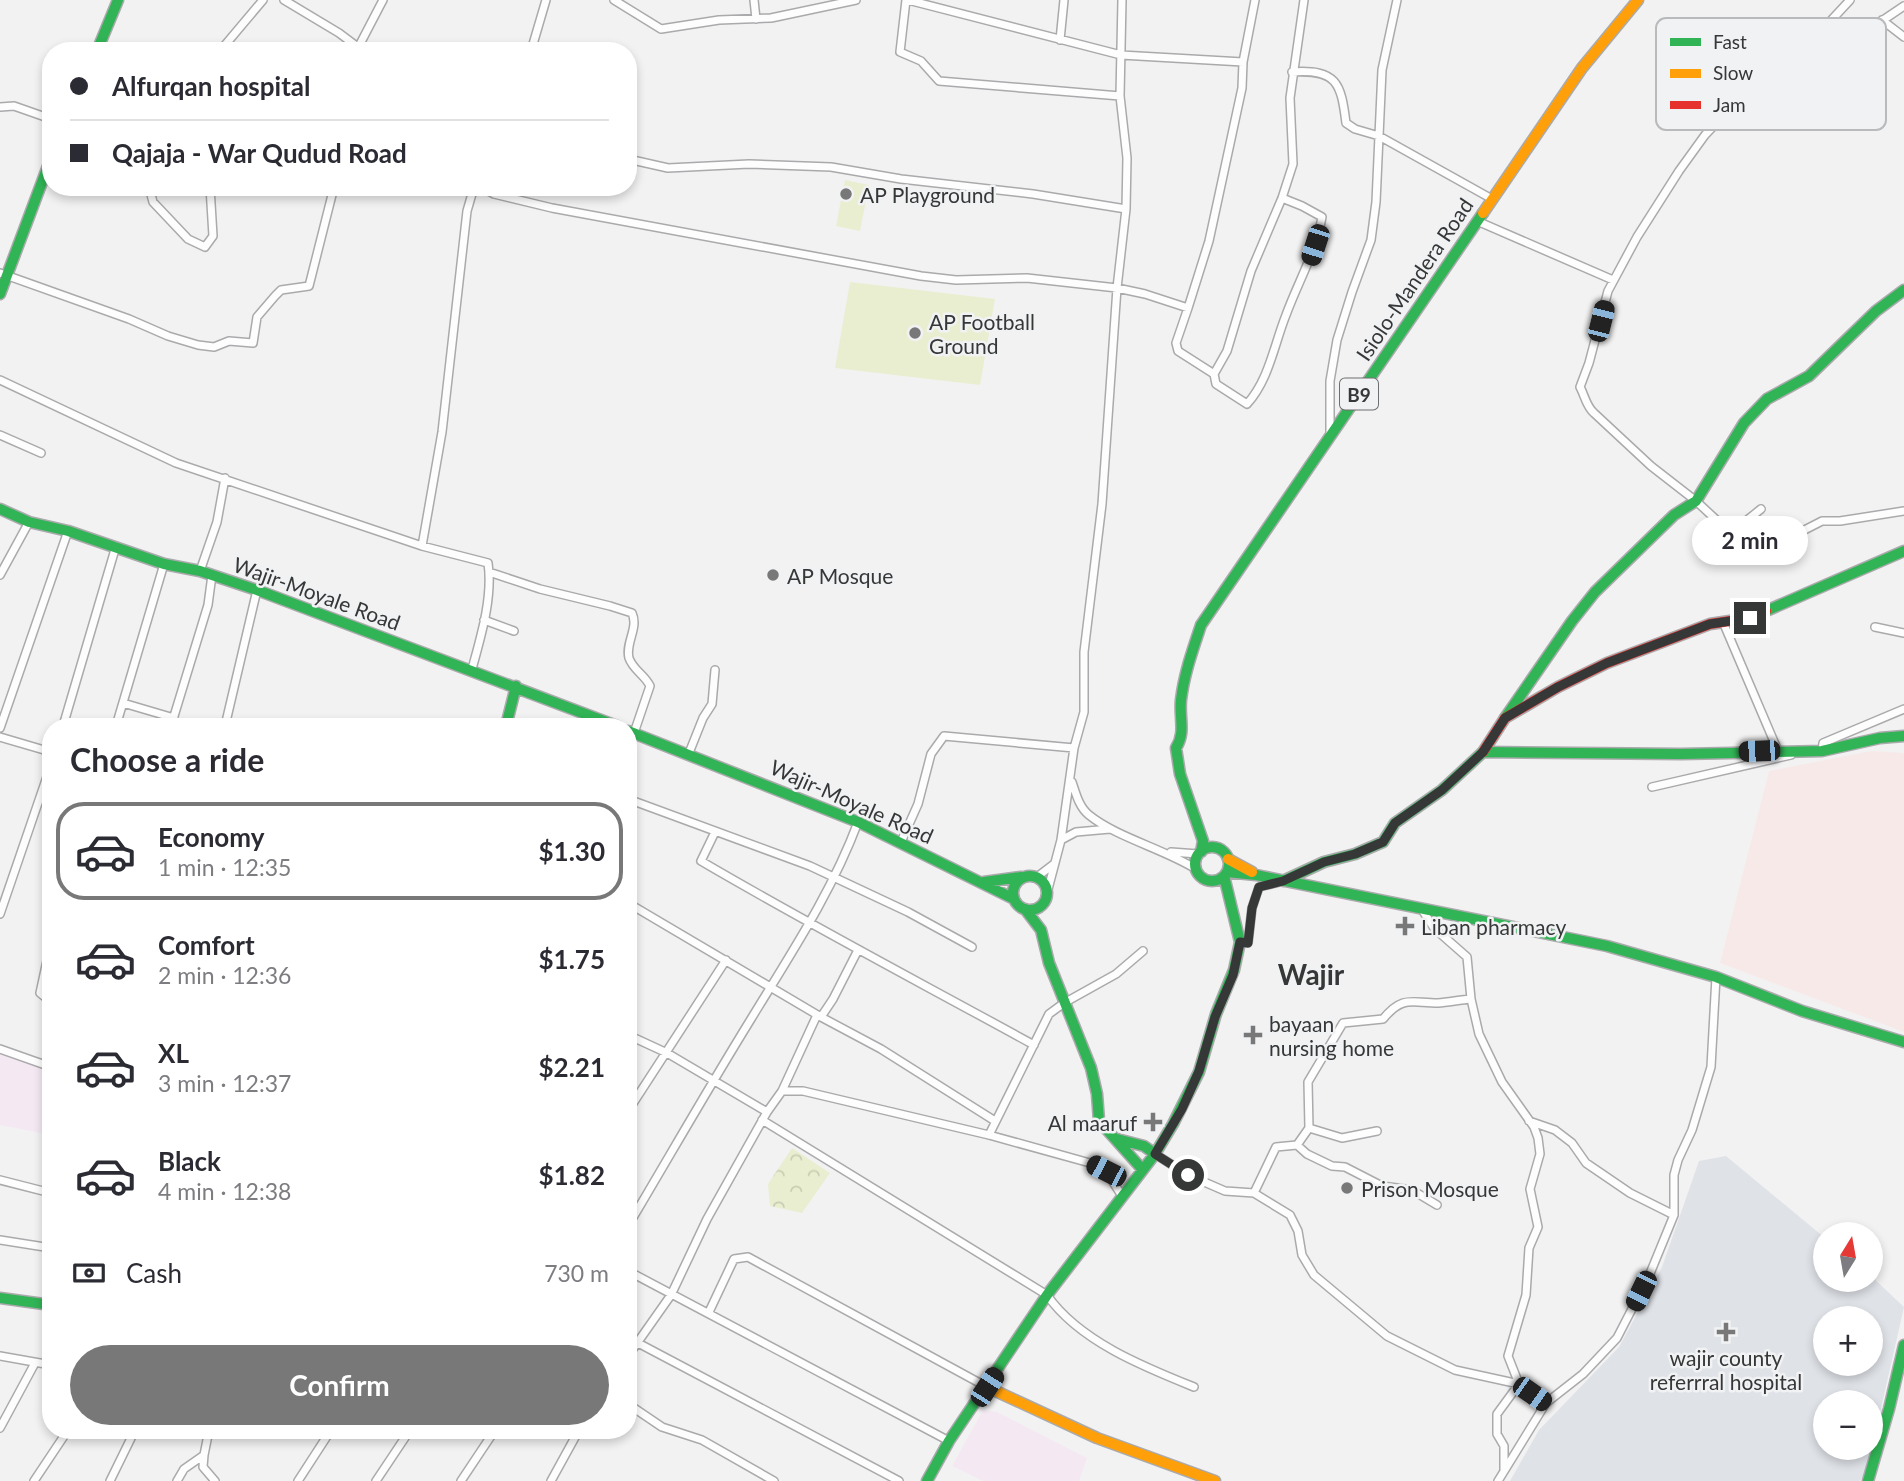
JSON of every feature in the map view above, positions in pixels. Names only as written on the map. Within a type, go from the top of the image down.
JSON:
[{"type":"main road","points":[[101,42],[118,0]]},
{"type":"main road","name":"Isiolo-Mandera Road","points":[[1196,869],[1203,841],[1180,774],[1176,748],[1183,737],[1181,701],[1195,640],[1227,584],[1330,438],[1400,331],[1582,68],[1639,0]]},
{"type":"main road","points":[[0,294],[4,274],[42,180]]},
{"type":"main road","points":[[1283,881],[1324,862],[1355,854],[1383,842],[1395,823],[1442,790],[1483,752],[1572,621],[1595,592],[1674,515],[1696,501],[1744,423],[1767,399],[1809,376],[1876,311],[1904,290]]},
{"type":"main road","name":"Wajir-Moyale Road","points":[[0,509],[29,522],[68,531],[164,564],[200,571],[257,590],[597,718]]},
{"type":"main road","points":[[1505,718],[1558,687],[1607,663],[1710,624],[1750,618],[1904,551]]},
{"type":"main road","points":[[508,718],[516,686]]},
{"type":"main road","name":"Wajir-Moyale Road","points":[[637,734],[858,822],[1014,899]]},
{"type":"main road","points":[[1483,752],[1681,754],[1821,751],[1880,738],[1904,736]]},
{"type":"main road","name":"Isiolo-Mandera Road","points":[[1196,820],[1212,836],[1218,849],[1228,859],[1256,875]]},
{"type":"main road","points":[[1199,853],[1209,848],[1218,849]]},
{"type":"main road","points":[[927,1481],[949,1441],[1047,1294],[1155,1154],[1182,1109],[1199,1071],[1215,1017],[1233,975],[1240,942],[1225,874],[1228,859]]},
{"type":"main road","points":[[1196,869],[1230,904]]},
{"type":"main road","points":[[1206,880],[1216,880],[1225,874],[1256,875],[1607,946],[1716,977],[1802,1012],[1904,1042]]},
{"type":"main road","points":[[983,883],[1029,875],[1042,881],[1046,898],[1041,930]]},
{"type":"main road","points":[[1021,877],[1014,886],[1014,899],[1018,906],[1026,909],[1039,908],[1046,898]]},
{"type":"main road","points":[[1026,909],[1041,930],[1049,963],[1091,1068],[1099,1121],[1142,1169]]},
{"type":"main road","points":[[1116,1139],[1144,1146],[1155,1154]]},
{"type":"main road","points":[[0,1298],[42,1304]]},
{"type":"main road","points":[[1868,1481],[1904,1345]]},
{"type":"main road","points":[[987,1387],[1097,1438],[1215,1481]]},
{"type":"street","points":[[228,42],[263,0]]},
{"type":"street","points":[[284,0],[351,42]]},
{"type":"street","points":[[364,42],[383,0]]},
{"type":"street","points":[[534,42],[546,0]]},
{"type":"street","points":[[614,0],[661,29],[719,20],[756,19],[856,0]]},
{"type":"street","points":[[754,0],[756,19]]},
{"type":"street","points":[[1120,96],[939,82],[920,61],[900,52],[907,0],[1121,55],[1242,62]]},
{"type":"street","points":[[1060,40],[1064,0]]},
{"type":"street","points":[[1046,898],[1061,840],[1074,748],[1084,712],[1084,652],[1102,504],[1117,288],[1126,209],[1127,158],[1120,96],[1122,0]]},
{"type":"street","points":[[1214,374],[1178,351],[1177,344],[1209,241],[1242,88],[1242,62],[1255,0]]},
{"type":"street","points":[[1282,198],[1322,218],[1310,259],[1285,317],[1270,363],[1254,396],[1247,404],[1216,384],[1214,374],[1227,351],[1251,271],[1282,198],[1293,164],[1290,98],[1304,0]]},
{"type":"street","points":[[1330,438],[1330,381],[1337,340],[1371,240],[1382,70],[1397,0]]},
{"type":"street","points":[[1833,18],[1850,0]]},
{"type":"street","points":[[1885,18],[1904,6]]},
{"type":"street","points":[[1886,23],[1904,37]]},
{"type":"street","points":[[1292,72],[1310,71],[1334,79],[1341,89],[1346,123],[1355,129],[1379,136],[1492,199]]},
{"type":"street","points":[[0,107],[14,106],[42,116]]},
{"type":"street","points":[[1710,130],[1636,237],[1613,280],[1580,387],[1588,407],[1594,413],[1651,466],[1724,527],[1736,529],[1761,509]]},
{"type":"street","points":[[637,161],[668,168],[749,164],[831,167],[1126,209]]},
{"type":"street","points":[[151,196],[153,202],[188,239],[205,247],[213,236],[211,196]]},
{"type":"street","points":[[4,274],[198,345],[214,347],[229,341],[253,343],[257,317],[275,296],[281,290],[309,286],[332,196]]},
{"type":"street","points":[[422,546],[442,432],[467,211],[471,196]]},
{"type":"street","points":[[502,196],[552,208],[920,276],[956,280],[1027,278],[1117,288],[1188,308]]},
{"type":"street","points":[[1477,221],[1613,280]]},
{"type":"street","points":[[0,380],[156,454],[422,546],[488,563],[484,620],[472,669]]},
{"type":"street","points":[[0,435],[41,453]]},
{"type":"street","points":[[200,571],[218,522],[225,478]]},
{"type":"street","points":[[1785,540],[1822,520],[1840,521],[1904,511]]},
{"type":"street","points":[[0,575],[29,522]]},
{"type":"street","points":[[0,728],[68,531]]},
{"type":"street","points":[[65,718],[116,546]]},
{"type":"street","points":[[118,718],[164,564]]},
{"type":"street","points":[[489,572],[540,589],[632,613],[635,621],[628,655],[650,686],[637,718]]},
{"type":"street","points":[[174,718],[208,605],[212,575]]},
{"type":"street","points":[[227,718],[257,590]]},
{"type":"street","points":[[484,620],[514,631]]},
{"type":"street","points":[[1723,622],[1779,751]]},
{"type":"street","points":[[1875,627],[1904,634]]},
{"type":"street","points":[[689,753],[703,718],[712,704],[715,670]]},
{"type":"street","points":[[123,703],[162,718]]},
{"type":"street","points":[[1652,787],[1785,756],[1821,751],[1823,743],[1832,738],[1904,709]]},
{"type":"street","points":[[901,842],[918,804],[931,754],[944,736],[1074,748]]},
{"type":"street","points":[[0,737],[42,749]]},
{"type":"street","points":[[1071,778],[1078,801],[1088,814],[1196,869]]},
{"type":"street","points":[[0,914],[42,791]]},
{"type":"street","points":[[637,802],[715,832],[746,840],[834,877],[908,912],[972,947]]},
{"type":"street","points":[[637,1211],[809,924],[848,850],[858,822]]},
{"type":"street","points":[[1061,840],[1076,832],[1111,828]]},
{"type":"street","points":[[715,832],[701,861],[809,924],[1034,1045]]},
{"type":"street","points":[[1164,851],[1186,855],[1199,853]]},
{"type":"street","points":[[1037,877],[1055,864]]},
{"type":"street","points":[[1240,942],[1248,943],[1252,908],[1259,887],[1283,881]]},
{"type":"street","points":[[1420,907],[1434,928],[1467,957],[1471,999],[1479,1034],[1502,1082],[1534,1127],[1540,1154],[1530,1189],[1538,1227],[1529,1248],[1525,1295],[1508,1356],[1519,1384]]},
{"type":"street","points":[[637,908],[880,1049],[995,1121]]},
{"type":"street","points":[[858,950],[834,999],[819,1016],[782,1091],[762,1120],[706,1219],[671,1295],[638,1343],[899,1481]]},
{"type":"street","points":[[989,1135],[1049,1014],[1116,974],[1143,951]]},
{"type":"street","points":[[637,1098],[726,960]]},
{"type":"street","points":[[1498,1481],[1546,1403],[1583,1374],[1617,1338],[1648,1276],[1674,1215],[1674,1175],[1692,1130],[1711,1067],[1716,977]]},
{"type":"street","points":[[1297,1145],[1309,1128],[1308,1082],[1343,1023],[1383,1019],[1393,1007],[1407,1000],[1438,1003],[1471,999]]},
{"type":"street","points":[[637,1039],[667,1053],[767,1112]]},
{"type":"street","points":[[0,1049],[42,1064]]},
{"type":"street","points":[[782,1091],[803,1091],[989,1135],[1090,1163],[1106,1171],[1122,1196]]},
{"type":"street","points":[[762,1120],[1047,1294],[1057,1309],[1122,1356],[1194,1387]]},
{"type":"street","points":[[1528,1120],[1555,1130],[1572,1143],[1586,1163],[1630,1193],[1674,1215]]},
{"type":"street","points":[[1309,1128],[1342,1138],[1377,1131]]},
{"type":"street","points":[[1254,1193],[1276,1147],[1297,1145],[1307,1154],[1332,1166],[1345,1167],[1382,1186],[1412,1190],[1437,1205]]},
{"type":"street","points":[[1155,1154],[1188,1175],[1225,1191],[1254,1193],[1290,1215],[1298,1231],[1302,1255],[1314,1275],[1387,1336],[1455,1370],[1519,1384],[1546,1403]]},
{"type":"street","points":[[0,1180],[42,1191]]},
{"type":"street","points":[[0,1240],[42,1247]]},
{"type":"street","points":[[709,1312],[734,1259],[748,1257],[987,1387]]},
{"type":"street","points":[[637,1276],[949,1441]]},
{"type":"street","points":[[0,1356],[42,1364]]},
{"type":"street","points":[[0,1428],[35,1363]]},
{"type":"street","points":[[1504,1471],[1504,1446],[1497,1434],[1497,1414],[1519,1384]]},
{"type":"street","points":[[637,1410],[662,1427],[702,1440],[774,1481]]},
{"type":"street","points":[[34,1481],[62,1439]]},
{"type":"street","points":[[110,1481],[131,1439]]},
{"type":"street","points":[[207,1439],[203,1467],[215,1481]]},
{"type":"street","points":[[298,1481],[325,1439]]},
{"type":"street","points":[[376,1481],[404,1439]]},
{"type":"street","points":[[461,1481],[489,1439]]},
{"type":"street","points":[[551,1481],[574,1439]]},
{"type":"street","points":[[177,1481],[184,1469],[204,1455]]},
{"type":"shaded area","points":[[1871,751],[1904,753],[1904,1032],[1720,963],[1769,771]]},
{"type":"shaded area","points":[[0,1051],[42,1066],[42,1133],[0,1125]]},
{"type":"shaded area","name":"wajir county referrral hospital","points":[[1726,1156],[1813,1228],[1813,1292],[1883,1292],[1883,1287],[1904,1307],[1883,1400],[1883,1390],[1813,1390],[1813,1460],[1869,1460],[1860,1481],[1510,1481],[1539,1430],[1619,1347],[1662,1267],[1699,1161]]},
{"type":"shaded area","points":[[983,1410],[997,1412],[1087,1458],[1079,1481],[983,1481],[952,1466]]},
{"type":"green space","points":[[845,180],[869,185],[860,231],[836,226]]},
{"type":"green space","name":"AP Football Ground","points":[[850,282],[995,299],[980,385],[835,368]]},
{"type":"green space","points":[[792,1148],[830,1173],[802,1213],[770,1206],[768,1184]]},
{"type":"traffic: fast","points":[[101,42],[118,0]]},
{"type":"traffic: fast","points":[[0,294],[42,182]]},
{"type":"traffic: fast","points":[[1201,852],[1203,841],[1180,774],[1176,748],[1181,731],[1184,681],[1201,625],[1483,213]]},
{"type":"traffic: fast","points":[[1505,718],[1595,592],[1674,515],[1696,501],[1744,423],[1767,399],[1809,376],[1876,311],[1904,290]]},
{"type":"traffic: fast","points":[[0,509],[29,522],[68,531],[164,564],[200,571],[257,590],[596,718]]},
{"type":"traffic: fast","points":[[1766,611],[1904,551]]},
{"type":"traffic: fast","points":[[508,718],[516,686]]},
{"type":"traffic: fast","points":[[637,735],[858,822],[1014,899]]},
{"type":"traffic: fast","points":[[1283,881],[1324,862],[1355,854],[1383,842],[1395,823],[1442,790],[1483,752],[1681,754],[1822,751],[1880,738],[1904,736]]},
{"type":"traffic: fast","points":[[1212,847],[1224,852],[1229,864],[1224,876],[1212,881],[1200,876],[1195,864],[1200,852],[1212,847]]},
{"type":"traffic: fast","points":[[1227,872],[1256,875],[1607,946],[1716,977],[1802,1011],[1904,1042]]},
{"type":"traffic: fast","points":[[1030,876],[1042,881],[1047,893],[1042,905],[1030,910],[1018,905],[1013,893],[1018,881],[1030,876]]},
{"type":"traffic: fast","points":[[927,1481],[949,1441],[1047,1295],[1155,1154],[1199,1072],[1216,1014],[1234,970],[1240,942],[1224,876]]},
{"type":"traffic: fast","points":[[984,882],[1021,877]]},
{"type":"traffic: fast","points":[[1025,909],[1041,930],[1049,963],[1091,1068],[1099,1121],[1142,1169]]},
{"type":"traffic: fast","points":[[1117,1139],[1144,1146],[1155,1154]]},
{"type":"traffic: fast","points":[[0,1298],[42,1304]]},
{"type":"traffic: fast","points":[[1868,1481],[1904,1345]]},
{"type":"traffic: slow","points":[[1483,213],[1582,68],[1638,0]]},
{"type":"traffic: slow","points":[[1228,859],[1252,872]]},
{"type":"traffic: slow","points":[[987,1387],[1097,1438],[1215,1481]]},
{"type":"traffic: jam","points":[[1483,752],[1505,718],[1558,687],[1607,663],[1710,624],[1750,618],[1766,611]]},
{"type":"place","name":"AP Playground","points":[[846,194]]},
{"type":"place","name":"AP Football Ground","points":[[915,333]]},
{"type":"place","name":"AP Mosque","points":[[773,575]]},
{"type":"place","name":"Liban pharmacy","points":[[1405,926]]},
{"type":"place","name":"bayaan nursing home","points":[[1253,1035]]},
{"type":"place","name":"Al maaruf","points":[[1153,1122]]},
{"type":"place","name":"Prison Mosque","points":[[1347,1188]]},
{"type":"place","name":"wajir county referrral hospital","points":[[1726,1332]]},
{"type":"district","name":"Wajir","points":[[1311,974]]},
{"type":"route","points":[[1188,1175],[1155,1154],[1182,1109],[1199,1071],[1215,1017],[1233,975],[1240,942],[1248,943],[1252,908],[1259,887],[1283,881],[1324,862],[1355,854],[1383,842],[1395,823],[1442,790],[1483,752],[1505,718],[1558,687],[1607,663],[1710,624],[1750,618]]}]
